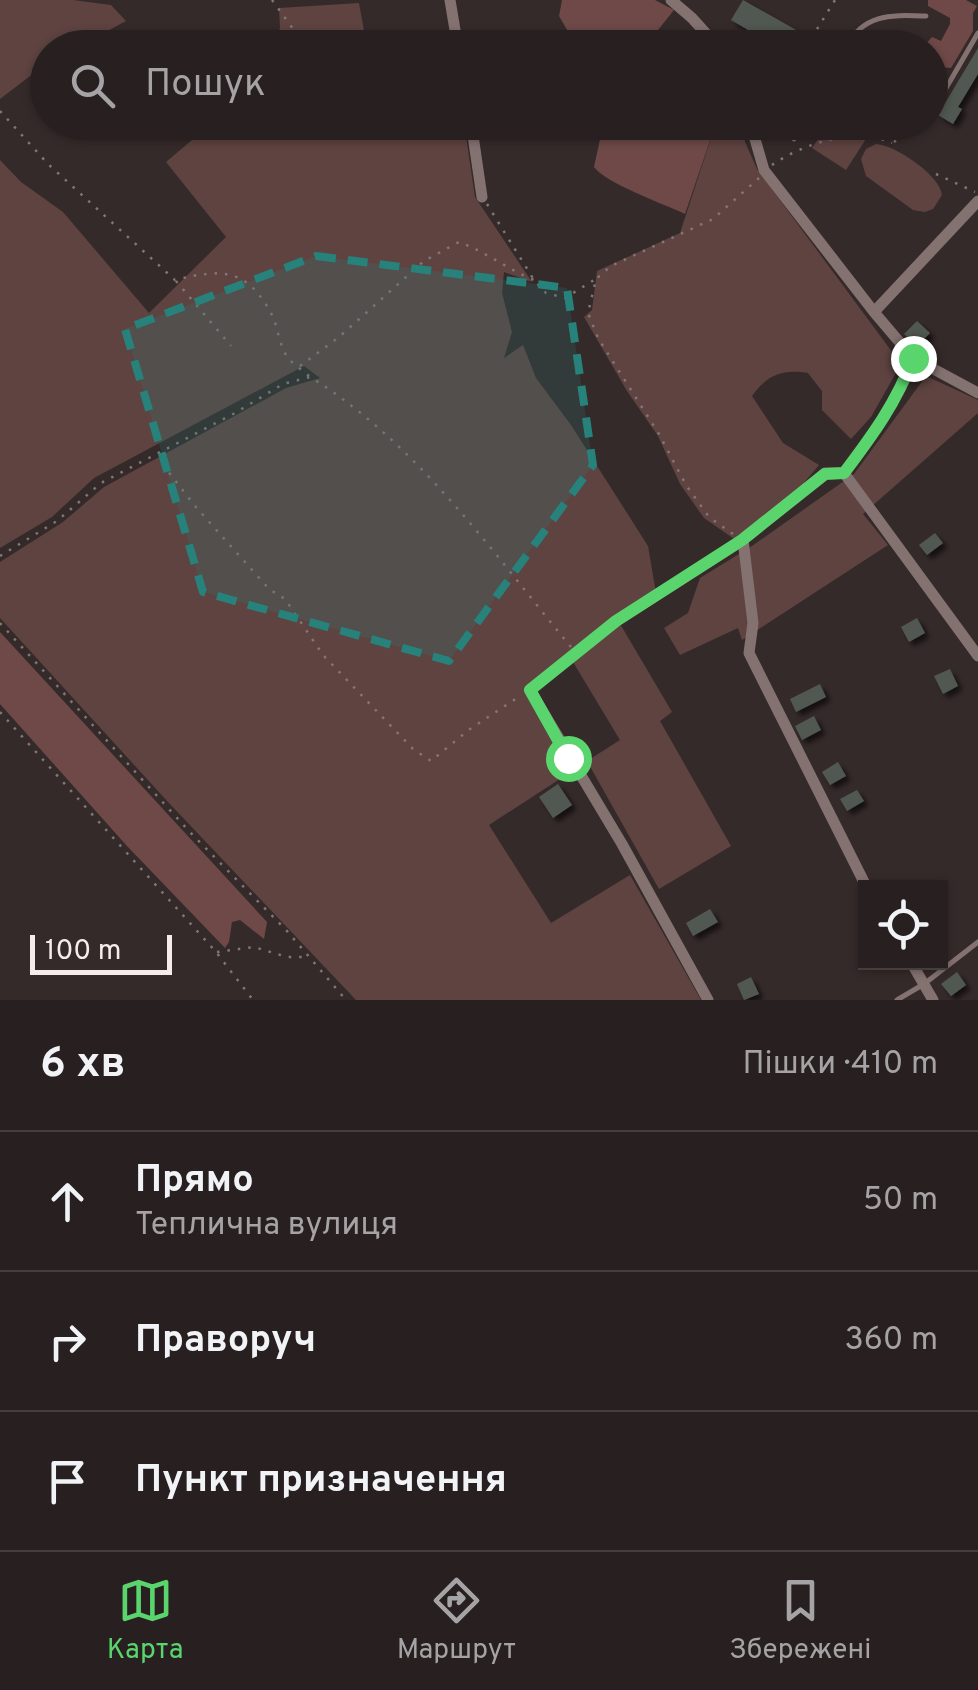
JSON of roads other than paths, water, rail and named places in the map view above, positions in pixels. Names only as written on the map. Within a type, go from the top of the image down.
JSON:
[{"type":"street","points":[[450,0],[455,30]]},
{"type":"street","points":[[671,0],[703,30]]},
{"type":"street","points":[[474,140],[482,197]]},
{"type":"street","points":[[755,140],[764,170],[913,358],[978,393]]},
{"type":"street","points":[[874,312],[977,197]]},
{"type":"street","points":[[844,473],[902,389],[913,358]]},
{"type":"street","points":[[708,1000],[622,844],[530,690],[616,621],[742,540],[825,474],[844,473]]},
{"type":"street","points":[[844,473],[978,656]]},
{"type":"street","points":[[742,540],[753,623],[749,654],[864,880]]},
{"type":"street","points":[[915,970],[933,1000]]},
{"type":"lane","points":[[858,30],[863,23],[886,14],[926,16]]},
{"type":"lane","points":[[948,84],[978,32]]},
{"type":"lane","points":[[896,1000],[924,984],[978,942]]}]
